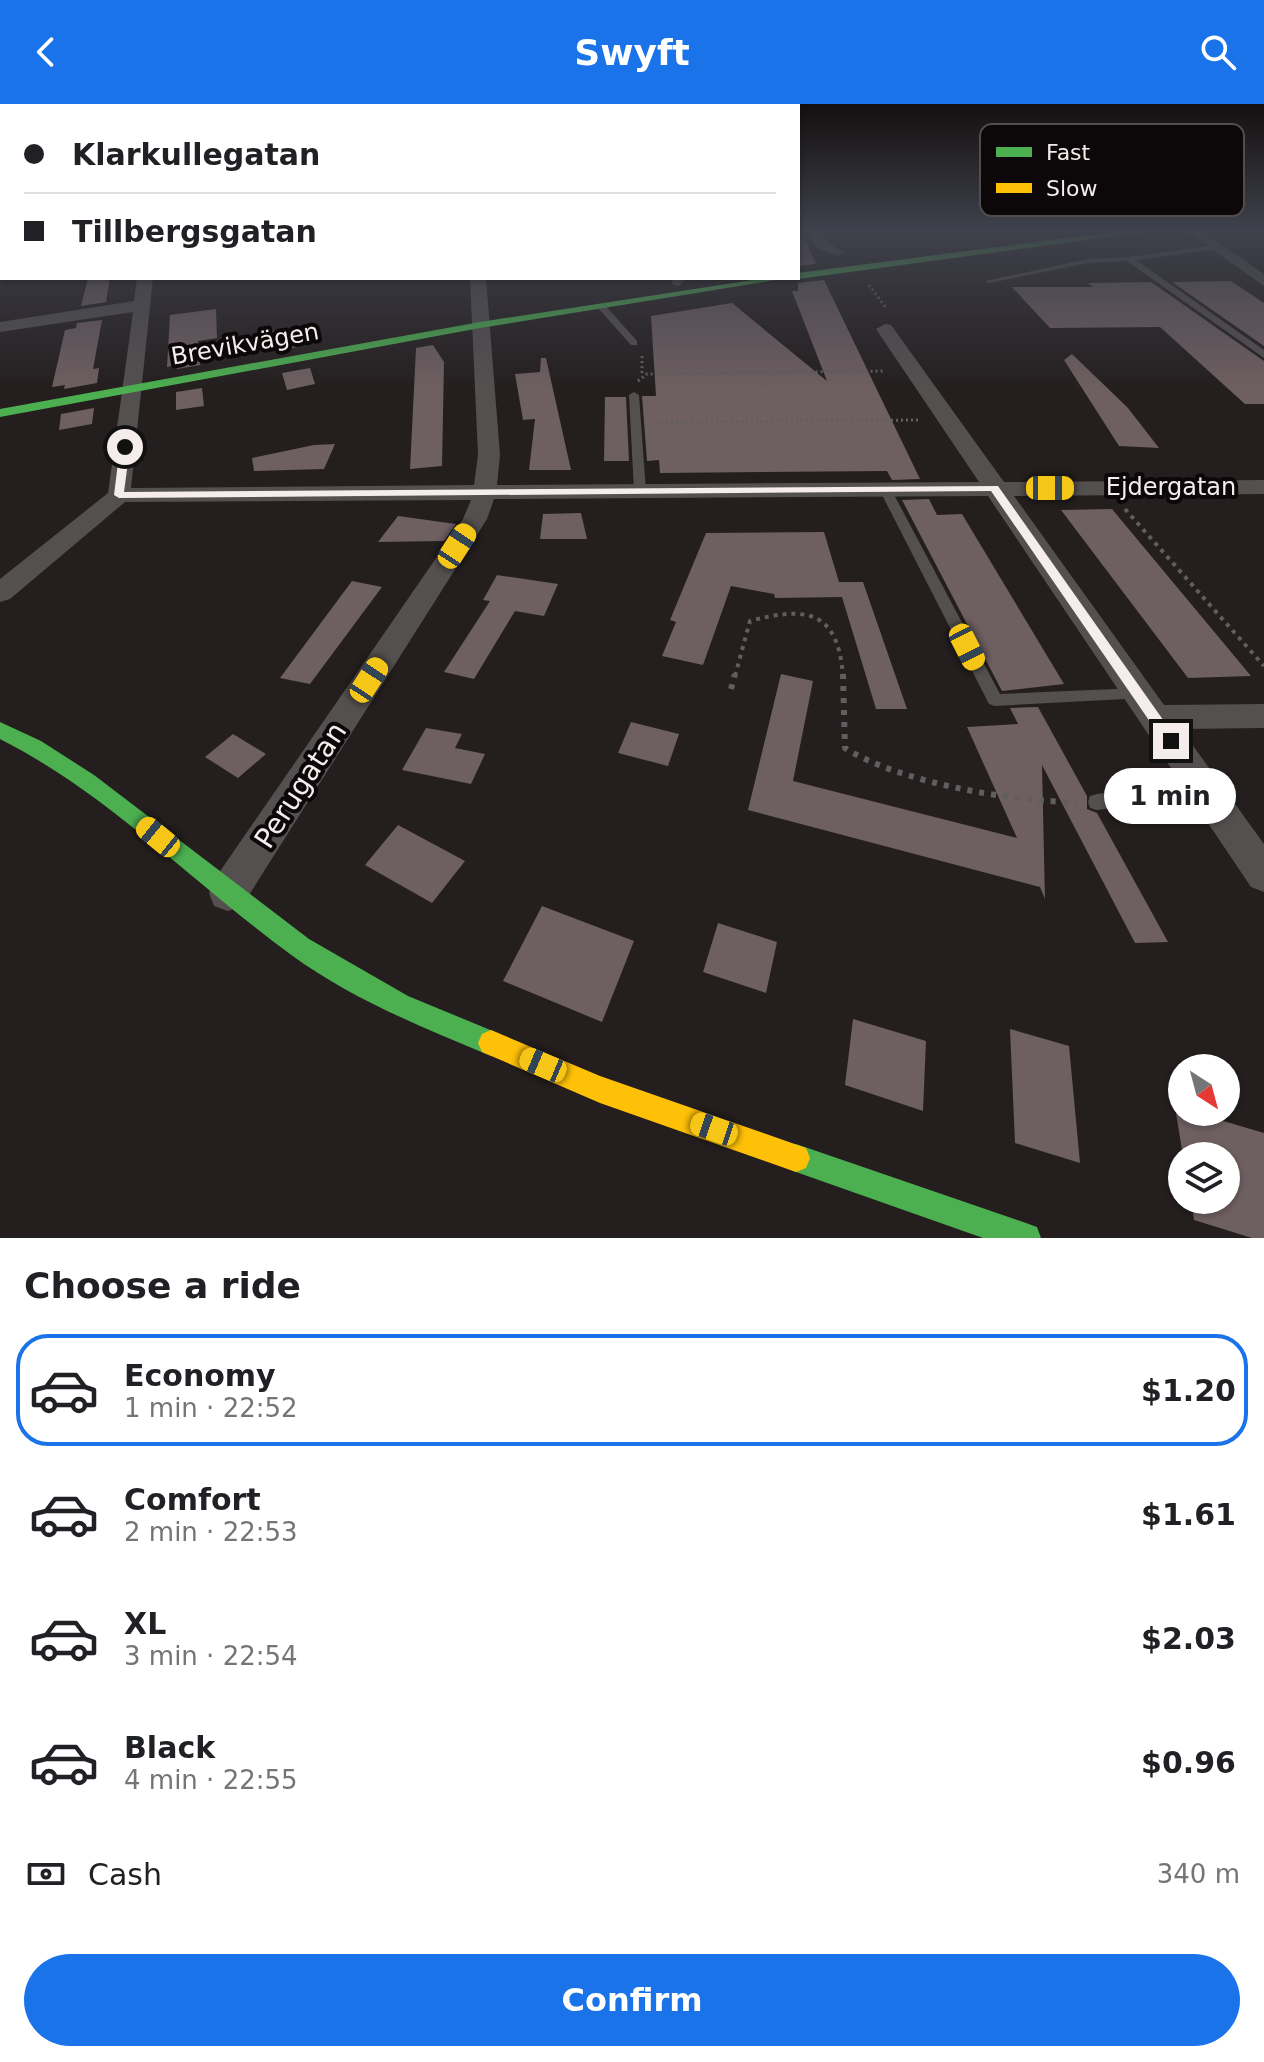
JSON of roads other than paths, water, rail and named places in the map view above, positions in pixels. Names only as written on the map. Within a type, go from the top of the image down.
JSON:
[{"type":"street","points":[[0,593],[119,495],[145,284]]},
{"type":"street","name":"Perugatan","points":[[228,893],[475,519],[485,493],[489,455],[478,284]]},
{"type":"street","name":"Brevikvägen","points":[[0,413],[480,325],[745,284]]},
{"type":"street","points":[[0,327],[143,305]]},
{"type":"street","points":[[885,329],[1264,875]]},
{"type":"street","name":"Ejdergatan","points":[[119,495],[1264,487]]},
{"type":"street","points":[[1146,705],[1264,716]]},
{"type":"street","points":[[0,730],[34,747],[87,781],[300,947],[399,1005],[600,1089],[1026,1238]]},
{"type":"lane","points":[[1164,284],[1264,355]]},
{"type":"lane","points":[[601,306],[634,343]]},
{"type":"lane","points":[[634,395],[640,491]]},
{"type":"lane","points":[[885,489],[995,700],[1146,705]]},
{"type":"lane","points":[[1097,802],[1204,788]]}]
